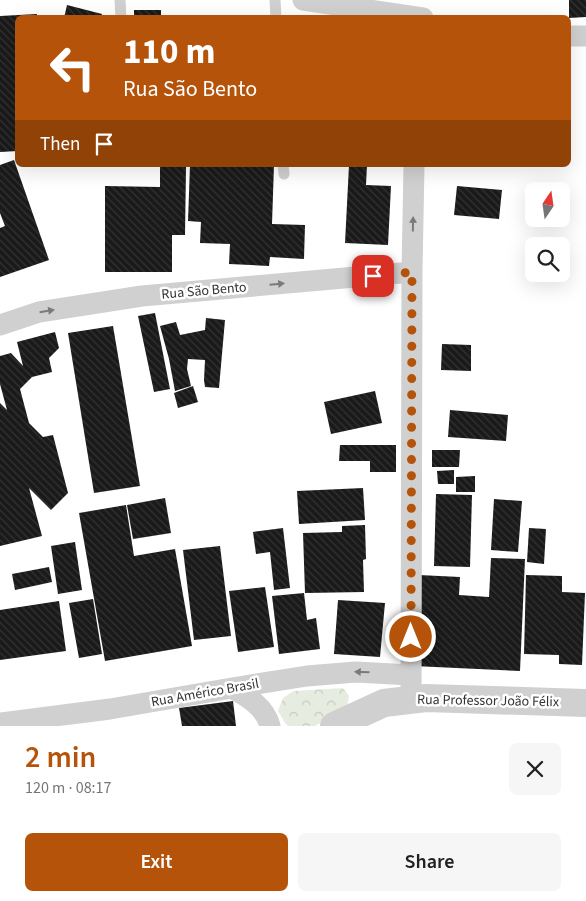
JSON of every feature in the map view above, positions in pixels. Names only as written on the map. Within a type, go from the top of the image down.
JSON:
[{"type":"street","points":[[303,0],[402,15]]},
{"type":"street","points":[[571,36],[586,36]]},
{"type":"street","points":[[411,688],[414,167]]},
{"type":"street","name":"Rua São Bento","points":[[0,325],[39,312],[142,296],[412,272]]},
{"type":"street","name":"Rua Américo Brasil","points":[[0,722],[110,710],[307,676],[356,672],[411,688]]},
{"type":"street","points":[[232,688],[244,694],[259,706],[270,726]]},
{"type":"street","name":"Rua Professor João Félix","points":[[334,726],[384,703],[411,688],[426,698],[586,703]]},
{"type":"lane","points":[[120,0],[121,15]]},
{"type":"lane","points":[[275,0],[276,15]]},
{"type":"green space","points":[[343,688],[349,696],[347,708],[315,726],[288,726],[278,711],[283,698],[294,691]]},
{"type":"building","points":[[569,0],[586,0],[586,17],[571,18],[571,15],[569,15]]},
{"type":"building","points":[[67,5],[102,14],[102,15],[65,15]]},
{"type":"building","points":[[134,10],[161,10],[161,15],[134,15]]},
{"type":"building","points":[[15,15],[15,151],[0,152],[0,16]]},
{"type":"building","points":[[14,160],[49,260],[0,277],[0,228],[5,226],[0,213],[0,165]]},
{"type":"building","points":[[160,167],[186,167],[185,235],[172,235],[172,272],[105,272],[105,186],[160,187]]},
{"type":"building","points":[[190,167],[274,167],[272,224],[305,225],[304,259],[270,257],[269,266],[229,264],[230,244],[200,243],[201,222],[188,221]]},
{"type":"building","points":[[349,167],[367,167],[366,185],[391,186],[388,245],[345,243]]},
{"type":"building","points":[[457,186],[502,190],[499,219],[454,215]]},
{"type":"building","points":[[155,313],[170,389],[154,392],[138,316]]},
{"type":"building","points":[[206,318],[225,320],[219,388],[205,387],[205,360],[188,359],[187,369],[191,386],[175,391],[160,326],[176,322],[180,335],[205,330]]},
{"type":"building","points":[[113,326],[140,486],[94,493],[68,333]]},
{"type":"building","points":[[55,332],[59,348],[49,358],[52,372],[32,377],[20,389],[29,423],[43,437],[53,435],[68,493],[51,510],[29,488],[42,536],[0,546],[0,403],[7,410],[0,384],[0,356],[11,353],[23,366],[17,342]]},
{"type":"building","points":[[442,344],[471,345],[471,371],[441,370]]},
{"type":"building","points":[[193,386],[198,402],[178,408],[174,393]]},
{"type":"building","points":[[375,391],[382,423],[331,434],[324,402]]},
{"type":"building","points":[[450,410],[508,415],[506,441],[448,437]]},
{"type":"building","points":[[340,445],[396,445],[396,472],[370,472],[370,461],[339,461]]},
{"type":"building","points":[[432,450],[460,450],[459,467],[432,467]]},
{"type":"building","points":[[454,470],[454,484],[438,484],[437,471]]},
{"type":"building","points":[[475,476],[475,492],[456,492],[456,477]]},
{"type":"building","points":[[363,488],[365,520],[299,524],[297,491]]},
{"type":"building","points":[[436,494],[472,495],[470,567],[434,566]]},
{"type":"building","points":[[165,498],[171,533],[133,539],[127,505]]},
{"type":"building","points":[[494,499],[522,501],[518,552],[491,550]]},
{"type":"building","points":[[126,505],[134,556],[175,549],[192,646],[105,661],[79,513]]},
{"type":"building","points":[[365,525],[366,559],[363,560],[364,592],[305,593],[303,533],[342,532],[342,526]]},
{"type":"building","points":[[283,528],[290,588],[274,590],[270,552],[256,554],[253,532]]},
{"type":"building","points":[[529,528],[546,529],[544,564],[527,562]]},
{"type":"building","points":[[75,542],[82,590],[58,594],[51,546]]},
{"type":"building","points":[[220,546],[231,636],[194,640],[183,550]]},
{"type":"building","points":[[491,558],[525,559],[520,671],[414,666],[419,575],[460,577],[459,595],[489,597]]},
{"type":"building","points":[[49,567],[52,582],[15,590],[12,574]]},
{"type":"building","points":[[526,575],[562,576],[562,592],[585,593],[582,665],[559,664],[559,655],[524,654]]},
{"type":"building","points":[[265,587],[274,647],[238,652],[229,591]]},
{"type":"building","points":[[304,593],[307,620],[316,618],[320,649],[279,654],[272,596]]},
{"type":"building","points":[[93,599],[102,654],[79,658],[69,603]]},
{"type":"building","points":[[338,600],[385,603],[380,657],[334,654]]},
{"type":"building","points":[[59,601],[66,651],[0,660],[0,610]]},
{"type":"building","points":[[233,701],[236,726],[182,726],[179,708]]},
{"type":"route","points":[[373,276],[412,272],[411,637]]}]
